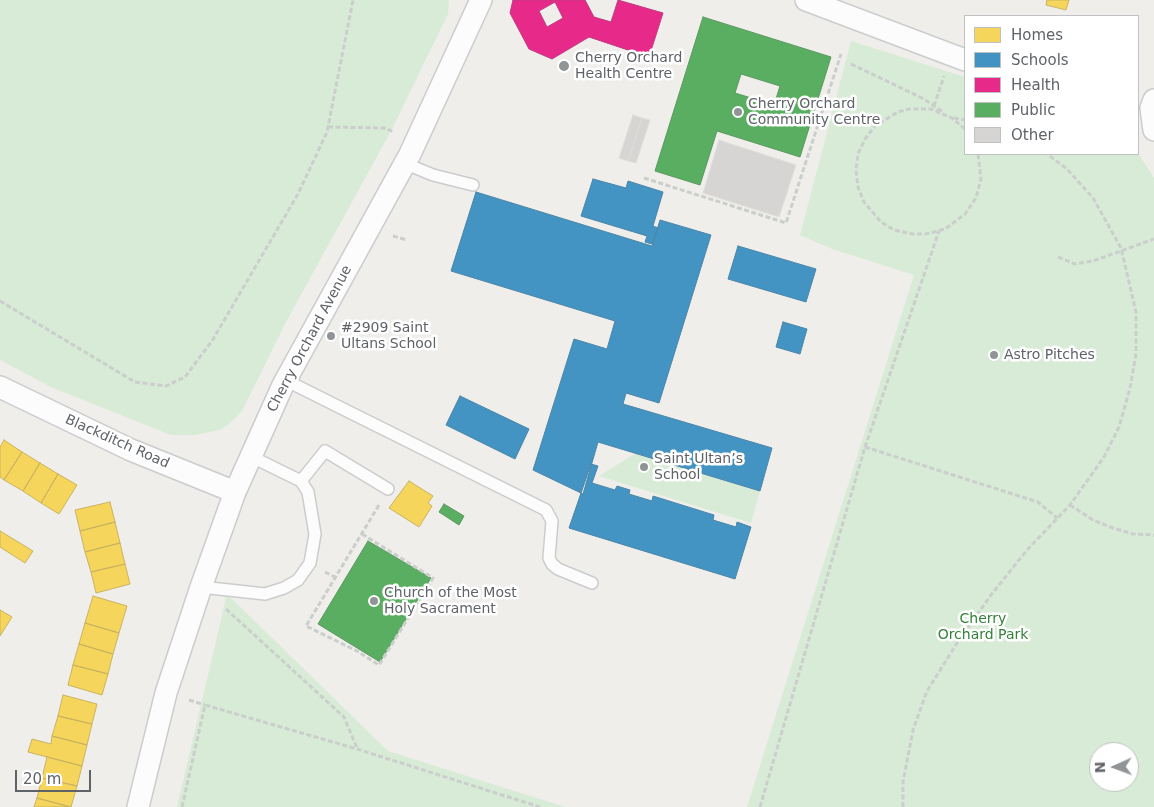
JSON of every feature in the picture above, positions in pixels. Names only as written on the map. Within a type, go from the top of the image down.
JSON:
[{"type":"street","name":"Cherry Orchard Avenue","points":[[138,807],[166,693],[201,586],[235,492],[283,386],[404,163],[481,0]]},
{"type":"street","points":[[806,0],[958,58]]},
{"type":"street","points":[[1148,104],[1154,130]]},
{"type":"street","name":"Blackditch Road","points":[[0,387],[131,450],[235,492]]},
{"type":"lane","points":[[404,163],[433,174],[472,185]]},
{"type":"lane","points":[[287,381],[546,510],[552,521],[549,558],[552,564],[558,569],[592,583]]},
{"type":"lane","points":[[300,481],[325,451],[388,489]]},
{"type":"lane","points":[[201,586],[265,594],[284,588],[298,580],[310,563],[315,534],[308,492],[300,481],[252,457]]},
{"type":"path","points":[[0,301],[135,382],[166,386],[185,377],[212,341],[298,194],[328,127],[353,0]]},
{"type":"path","points":[[644,178],[786,223],[841,54]]},
{"type":"path","points":[[934,106],[958,58]]},
{"type":"path","points":[[851,64],[922,98],[964,128]]},
{"type":"path","points":[[964,120],[952,118],[931,110],[909,109],[888,116],[875,126],[865,139],[858,154],[856,170],[858,187],[864,202],[881,222],[894,230],[913,234],[939,231],[955,223],[965,214],[976,198],[981,179],[978,155]]},
{"type":"path","points":[[328,127],[384,128],[415,141]]},
{"type":"path","points":[[903,807],[903,782],[913,730],[928,692],[957,643],[1027,550],[1070,505],[1108,449],[1119,427],[1130,388],[1136,354],[1136,312],[1122,251],[1109,222],[1094,198],[1067,168],[1048,155]]},
{"type":"path","points":[[760,807],[865,447],[939,231]]},
{"type":"path","points":[[1058,257],[1067,263],[1075,264],[1093,261],[1154,239]]},
{"type":"path","points":[[865,447],[1038,502],[1057,518]]},
{"type":"path","points":[[362,534],[433,578],[379,665],[357,651],[306,626],[388,489]]},
{"type":"path","points":[[1070,505],[1093,520],[1113,528],[1133,534],[1154,535]]},
{"type":"path","points":[[201,586],[344,717],[358,749]]},
{"type":"path","points":[[182,807],[205,705],[358,749],[540,807]]},
{"type":"green space","points":[[0,0],[449,0],[448,14],[391,131],[286,322],[242,411],[220,430],[195,435],[171,435],[53,388],[0,360]]},
{"type":"green space","name":"Cherry Orchard Park","points":[[851,41],[964,77],[964,155],[1139,155],[1154,178],[1154,807],[747,807],[914,275],[832,249],[800,235]]},
{"type":"green space","points":[[636,453],[760,491],[751,523],[599,476]]},
{"type":"green space","points":[[227,594],[388,751],[565,807],[177,807]]},
{"type":"building: Homes","points":[[1047,0],[1069,0],[1066,10],[1046,5]]},
{"type":"building: Homes","points":[[4,440],[22,452],[4,480],[0,477],[0,447]]},
{"type":"building: Homes","points":[[22,452],[40,463],[23,491],[4,480]]},
{"type":"building: Homes","points":[[40,463],[58,474],[41,503],[23,491]]},
{"type":"building: Homes","points":[[58,474],[77,485],[59,514],[41,503]]},
{"type":"building: Homes","points":[[409,481],[433,496],[428,503],[432,506],[419,527],[389,508]]},
{"type":"building: Homes","points":[[110,502],[115,522],[80,531],[75,510]]},
{"type":"building: Homes","points":[[115,522],[120,543],[85,552],[80,531]]},
{"type":"building: Homes","points":[[0,531],[33,551],[25,563],[0,547]]},
{"type":"building: Homes","points":[[120,543],[125,564],[91,572],[85,552]]},
{"type":"building: Homes","points":[[125,564],[130,584],[96,593],[91,572]]},
{"type":"building: Homes","points":[[93,596],[127,606],[119,633],[85,623]]},
{"type":"building: Homes","points":[[0,610],[12,617],[0,636]]},
{"type":"building: Homes","points":[[85,623],[119,633],[113,654],[79,644]]},
{"type":"building: Homes","points":[[79,644],[113,654],[108,674],[73,665]]},
{"type":"building: Homes","points":[[73,665],[108,674],[102,695],[68,685]]},
{"type":"building: Homes","points":[[63,695],[97,704],[92,724],[58,716]]},
{"type":"building: Homes","points":[[58,716],[92,724],[87,745],[52,736]]},
{"type":"building: Homes","points":[[52,736],[87,745],[82,766],[28,752],[32,739],[51,744]]},
{"type":"building: Homes","points":[[47,757],[82,766],[77,786],[42,778]]},
{"type":"building: Homes","points":[[42,778],[77,786],[71,807],[37,798]]},
{"type":"building: Homes","points":[[37,798],[70,807],[34,807]]},
{"type":"building: Schools","points":[[593,179],[626,188],[628,181],[663,192],[653,226],[658,228],[652,244],[645,242],[647,236],[581,216]]},
{"type":"building: Schools","points":[[476,192],[652,246],[660,220],[711,235],[659,403],[626,393],[623,404],[772,448],[760,491],[598,442],[583,494],[533,470],[574,339],[607,349],[615,321],[451,271]]},
{"type":"building: Schools","points":[[738,246],[816,269],[806,302],[728,279]]},
{"type":"building: Schools","points":[[783,322],[807,329],[800,354],[776,347]]},
{"type":"building: Schools","points":[[460,396],[529,429],[515,459],[446,425]]},
{"type":"building: Schools","points":[[591,464],[598,466],[592,483],[615,490],[617,486],[630,490],[629,494],[652,501],[653,496],[714,515],[713,520],[736,527],[737,522],[751,527],[735,579],[569,528]]},
{"type":"building: Health","points":[[513,0],[585,0],[594,17],[611,22],[618,0],[663,13],[649,57],[589,37],[552,59],[529,49],[510,13]],"holes":[[[555,2],[563,18],[547,27],[539,11]]]},
{"type":"building: Public","points":[[703,17],[831,57],[800,157],[717,131],[700,185],[655,171]],"holes":[[[741,74],[780,86],[774,105],[735,93]]]},
{"type":"building: Public","points":[[444,504],[464,516],[459,525],[439,512]]},
{"type":"building: Public","name":"Church of the Most Holy Sacrament","points":[[368,541],[431,578],[380,662],[318,624]]},
{"type":"building: Other","points":[[633,115],[642,118],[628,161],[619,158]]},
{"type":"building: Other","points":[[642,118],[650,120],[636,163],[628,161]]},
{"type":"building: Other","points":[[719,140],[796,165],[779,217],[703,193]]},
{"type":"place","name":"Cherry Orchard Health Centre","points":[[564,66]]},
{"type":"place","name":"Cherry Orchard Community Centre","points":[[738,112]]},
{"type":"place","name":"#2909 Saint Ultans School","points":[[331,336]]},
{"type":"place","name":"Astro Pitches","points":[[994,355]]},
{"type":"place","name":"Saint Ultan’s School","points":[[644,467]]},
{"type":"place","name":"Church of the Most Holy Sacrament","points":[[374,601]]}]
